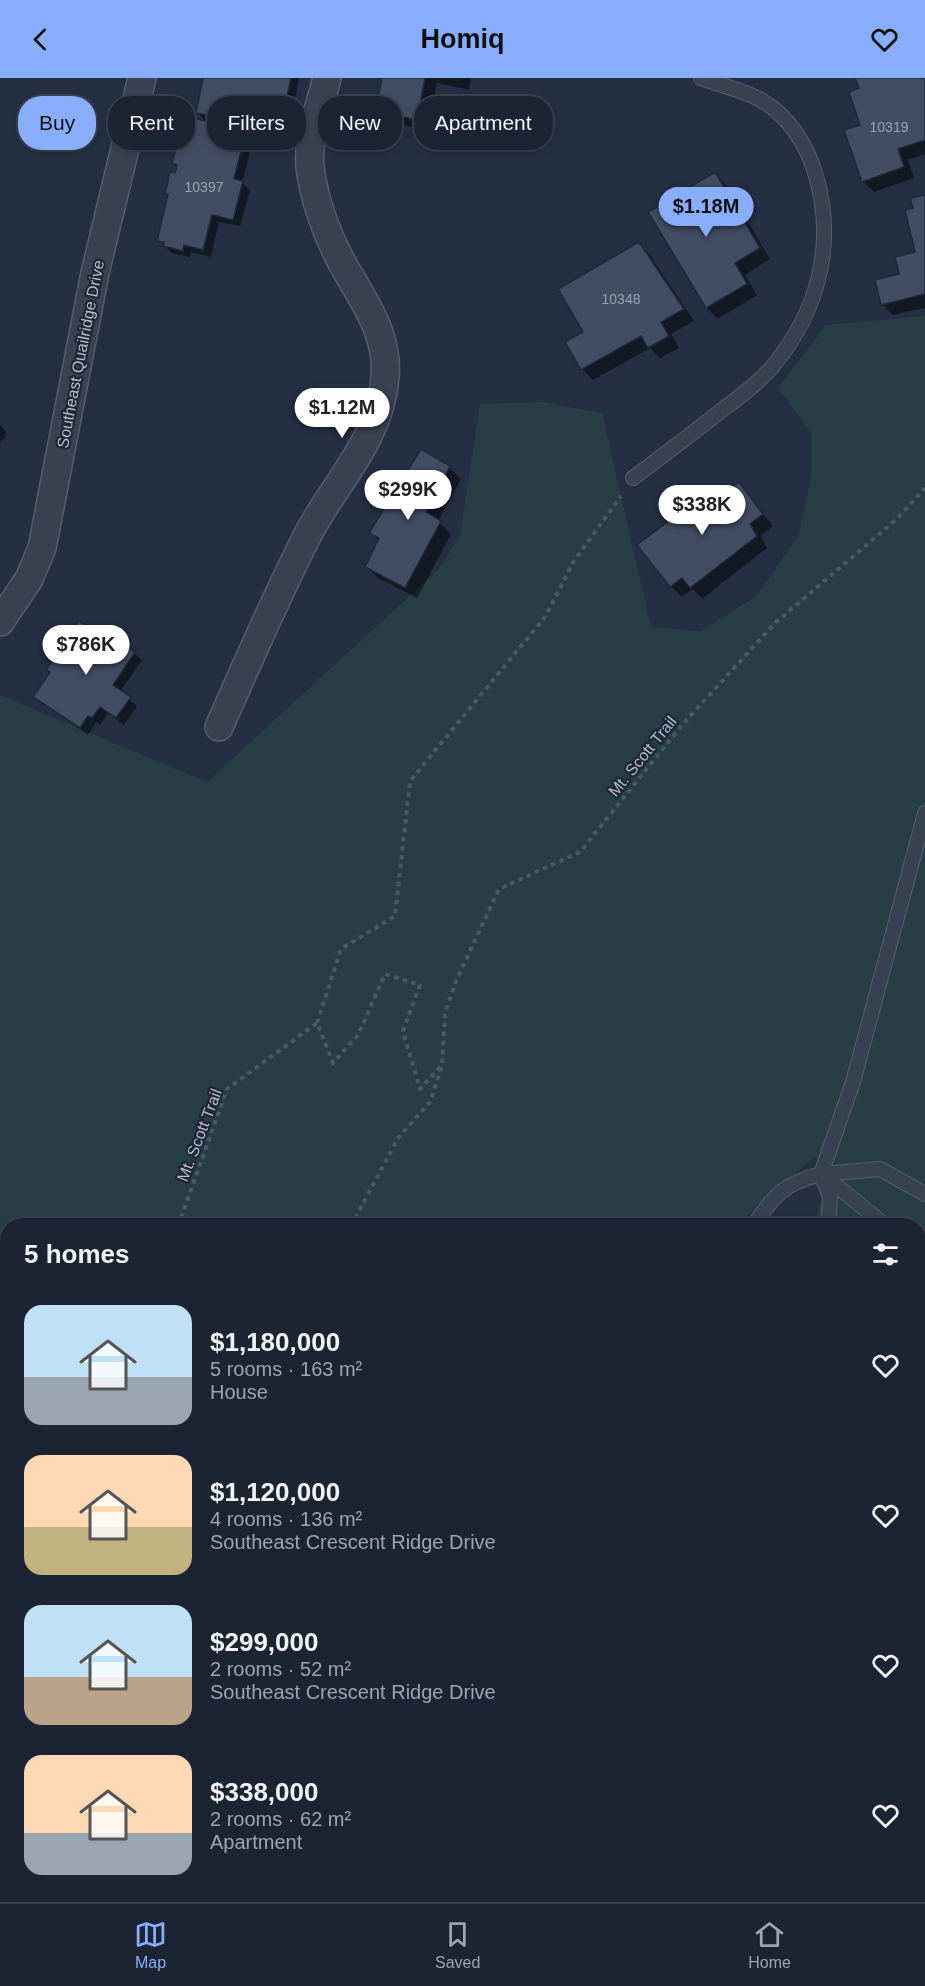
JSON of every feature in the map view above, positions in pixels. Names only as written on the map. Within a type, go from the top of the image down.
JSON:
[{"type":"street","name":"Southeast Quailridge Drive","points":[[0,622],[29,579],[42,548],[95,273],[142,78]]},
{"type":"street","points":[[219,727],[310,531],[362,449],[380,409],[386,377],[384,347],[375,319],[340,259],[315,197],[310,164],[312,130],[327,78]]},
{"type":"lane","points":[[633,478],[737,398],[771,368],[801,326],[819,282],[824,254],[823,199],[809,153],[795,131],[761,100],[701,78]]},
{"type":"lane","points":[[829,1218],[830,1197],[821,1174],[853,1082],[925,813]]},
{"type":"lane","points":[[759,1218],[771,1200],[797,1180],[821,1174],[880,1169],[925,1194]]},
{"type":"lane","points":[[821,1174],[876,1218]]},
{"type":"path","points":[[442,1065],[420,1089],[403,1031],[420,985],[385,974],[358,1035],[333,1064],[317,1023],[341,949],[395,916],[410,781],[545,617],[574,561],[633,478]]},
{"type":"path","name":"Mt. Scott Trail","points":[[355,1218],[399,1138],[430,1102],[442,1065],[445,1013],[456,981],[499,889],[580,852],[682,725],[776,622],[897,519],[925,488]]},
{"type":"path","name":"Mt. Scott Trail","points":[[181,1218],[227,1089],[317,1023]]},
{"type":"green space","points":[[925,316],[925,1218],[816,1218],[831,1169],[815,1157],[744,1218],[0,1218],[0,695],[207,782],[440,568],[460,535],[480,404],[542,402],[602,413],[651,627],[700,631],[757,596],[799,534],[811,477],[811,433],[778,388],[826,325]]},
{"type":"building","points":[[203,78],[291,78],[287,96],[207,96],[207,115],[196,113]]},
{"type":"building","points":[[382,78],[425,78],[422,96],[414,96],[414,119],[402,117],[402,96],[378,96]]},
{"type":"building","points":[[855,78],[925,78],[925,140],[898,149],[904,167],[862,182],[844,130],[860,125],[849,92],[859,88]]},
{"type":"building","points":[[195,118],[207,121],[207,150],[241,150],[234,179],[243,181],[233,220],[212,215],[203,250],[184,245],[183,251],[163,246],[164,242],[157,241],[168,194],[165,194],[170,172],[175,173],[177,165],[172,163],[176,150],[195,150]]},
{"type":"building","points":[[715,172],[760,248],[735,263],[747,284],[706,308],[648,212]]},
{"type":"building","points":[[925,195],[925,294],[881,305],[875,280],[899,274],[895,257],[915,252],[905,210],[913,208],[910,198]]},
{"type":"building","points":[[639,242],[684,309],[661,322],[669,336],[648,348],[641,336],[581,370],[565,342],[583,332],[558,289]]},
{"type":"building","points":[[421,449],[450,466],[426,512],[441,521],[405,588],[365,567],[379,538],[369,533]]},
{"type":"building","points":[[739,482],[763,514],[750,524],[757,536],[690,588],[682,578],[670,587],[637,545],[708,491],[714,500]]},
{"type":"building","points":[[79,621],[93,630],[96,625],[135,652],[113,685],[131,697],[116,718],[100,707],[92,718],[88,716],[80,728],[33,697],[50,672],[46,670]]}]
